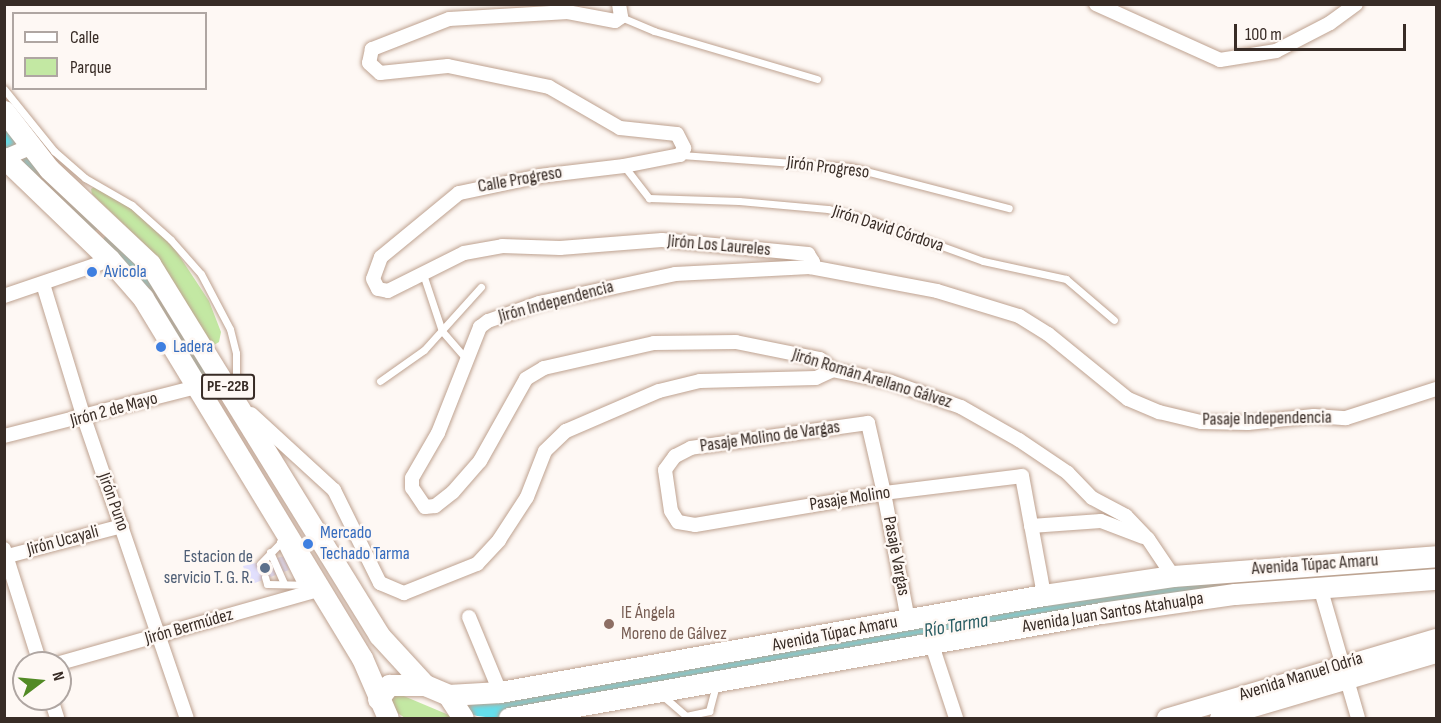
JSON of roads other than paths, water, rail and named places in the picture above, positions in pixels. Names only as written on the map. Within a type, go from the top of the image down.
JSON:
[{"type":"highway","name":"PE-22B","points":[[4,111],[15,153],[143,298],[198,387],[311,587],[362,658],[388,718]]},
{"type":"highway","name":"PE-22B","points":[[15,153],[150,264],[379,635],[425,685]]},
{"type":"highway","name":"Avenida Túpac Amaru","points":[[448,695],[500,692],[1044,595],[1173,576],[1437,556]]},
{"type":"highway","name":"Avenida Juan Santos Atahualpa","points":[[509,718],[932,645],[1101,613],[1320,587],[1437,579]]},
{"type":"highway","name":"PE-22B","points":[[378,699],[389,685],[425,685],[448,695]]},
{"type":"highway","points":[[448,695],[463,718]]},
{"type":"main road","name":"Avenida Manuel Odría","points":[[1219,718],[1437,638]]},
{"type":"main road","name":"Avenida Manuel Odría","points":[[1166,718],[1345,671],[1437,654]]},
{"type":"street","points":[[1096,4],[1220,60],[1276,51],[1330,23],[1356,4]]},
{"type":"street","points":[[620,11],[615,21],[568,12],[449,19],[372,49],[369,63],[380,73],[448,66],[549,87],[620,128],[676,134],[684,148],[680,155]]},
{"type":"street","name":"Calle Progreso","points":[[378,289],[373,279],[381,257],[459,194],[540,176],[624,166],[680,155]]},
{"type":"street","name":"Jirón Los Laureles","points":[[378,289],[388,291],[424,277],[476,249],[662,240],[808,254],[813,262],[810,267]]},
{"type":"street","points":[[4,296],[110,260]]},
{"type":"street","name":"Pasaje Independencia","points":[[810,267],[937,291],[1019,316],[1048,333],[1128,399],[1159,412],[1201,422],[1248,423],[1314,416],[1346,418],[1437,389]]},
{"type":"street","name":"Jirón Independencia","points":[[412,488],[412,478],[438,432],[480,327],[498,315],[532,305],[675,274],[810,267]]},
{"type":"street","name":"Jirón Puno","points":[[43,284],[84,418],[187,718]]},
{"type":"street","name":"Jirón Román Arellano Gálvez","points":[[412,488],[425,507],[435,506],[453,492],[480,461],[526,379],[544,368],[654,343],[736,342],[820,359],[833,370],[891,382],[961,407],[1068,473],[1092,498],[1126,516],[1148,539],[1173,576]]},
{"type":"street","points":[[235,399],[334,490],[380,583],[404,593],[477,564],[499,540],[527,497],[545,451],[566,431],[659,391],[700,381],[816,378],[833,370]]},
{"type":"street","name":"Jirón 2 de Mayo","points":[[4,436],[84,418],[224,381]]},
{"type":"street","name":"Pasaje Vargas","points":[[868,423],[908,620]]},
{"type":"street","name":"Pasaje Molino de Vargas","points":[[678,522],[671,511],[665,470],[675,456],[691,448],[868,423]]},
{"type":"street","name":"Pasaje Molino","points":[[678,522],[695,525],[884,493],[1022,476],[1030,526]]},
{"type":"street","points":[[1044,595],[1030,526],[1101,520],[1148,539]]},
{"type":"street","name":"Jirón Ucayali","points":[[5,554],[122,526]]},
{"type":"street","points":[[5,554],[36,651]]},
{"type":"street","name":"Jirón Bermúdez","points":[[72,660],[311,587]]},
{"type":"street","points":[[1320,587],[1358,718]]},
{"type":"street","points":[[469,617],[500,692]]},
{"type":"street","points":[[932,645],[956,718]]},
{"type":"lane","points":[[620,11],[654,31],[817,79]]},
{"type":"lane","points":[[4,89],[54,151],[85,178],[132,205],[171,240],[201,274],[230,329],[236,352],[235,399]]},
{"type":"lane","name":"Jirón Progreso","points":[[680,155],[850,167],[1009,208]]},
{"type":"lane","name":"Jirón David Córdova","points":[[624,166],[649,198],[739,201],[828,209],[883,224],[983,261],[1066,279],[1114,320]]},
{"type":"lane","points":[[424,277],[442,330],[466,359]]},
{"type":"lane","points":[[380,381],[424,350],[481,287]]},
{"type":"lane","points":[[260,564],[283,540]]},
{"type":"lane","points":[[270,552],[284,584]]},
{"type":"lane","points":[[265,577],[267,584],[311,587]]},
{"type":"lane","points":[[660,692],[686,717],[708,715],[717,682]]},
{"type":"waterway","points":[[4,134],[34,171],[90,221]]},
{"type":"waterway","points":[[113,242],[140,271],[200,368]]},
{"type":"waterway","name":"Río Tarma","points":[[478,705],[495,707],[536,701],[1096,601],[1235,583],[1436,568]]},
{"type":"place","name":"Avicola","points":[[92,272]]},
{"type":"place","name":"Ladera","points":[[161,347]]},
{"type":"place","name":"Mercado Techado Tarma","points":[[308,544]]},
{"type":"place","name":"Estacion de servicio T. G. R.","points":[[265,568]]},
{"type":"place","name":"IE Ángela Moreno de Gálvez","points":[[609,624]]}]
